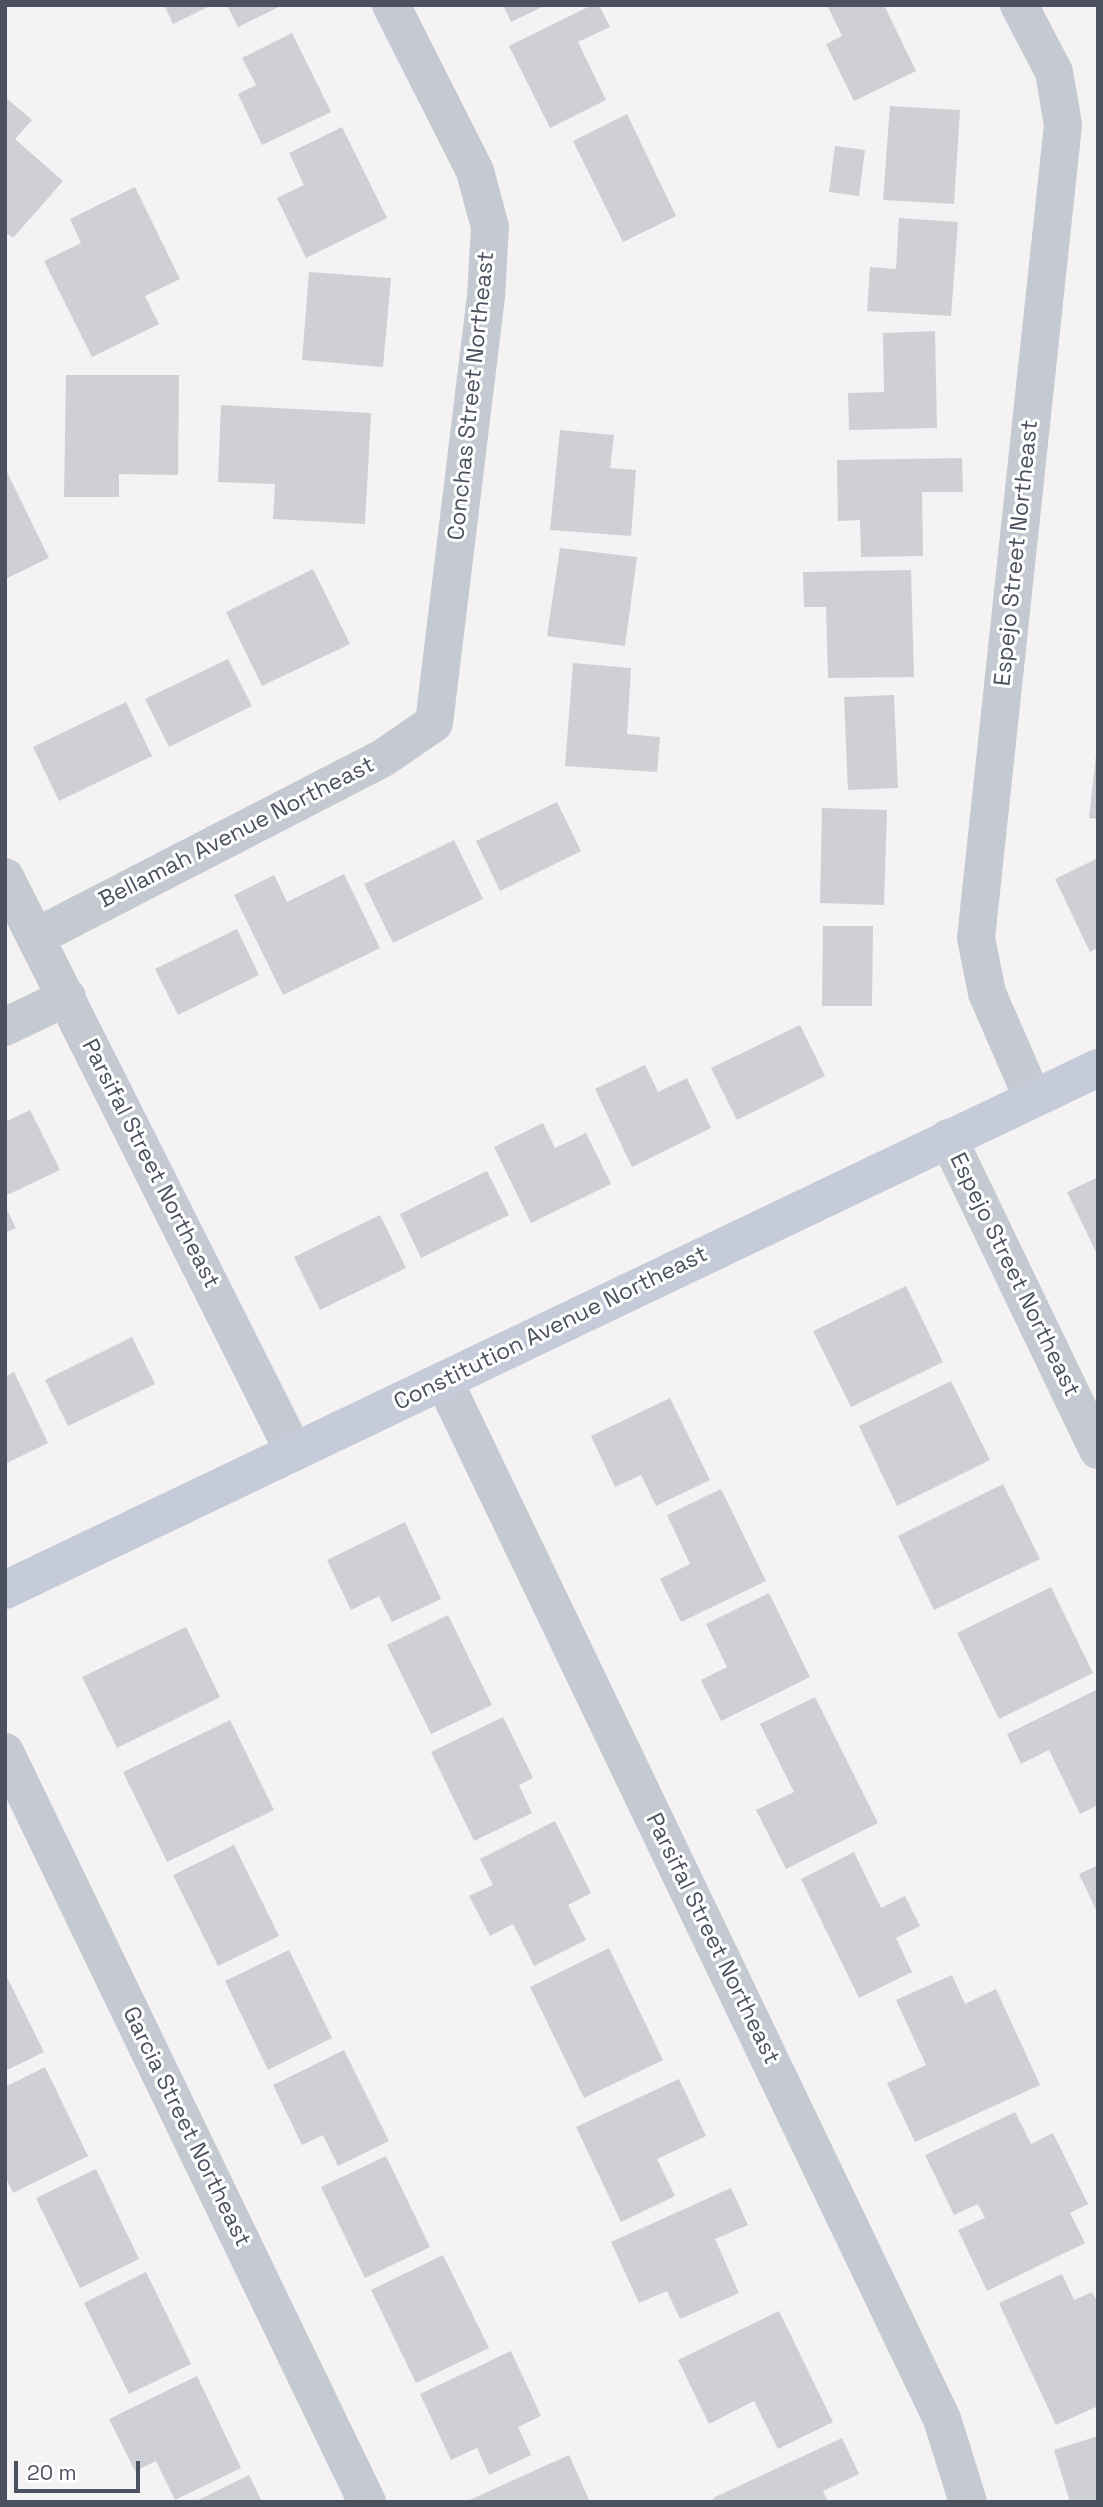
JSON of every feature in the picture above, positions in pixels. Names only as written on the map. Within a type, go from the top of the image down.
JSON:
[{"type":"street","name":"Conchas Street Northeast","points":[[391,5],[475,171],[490,227],[486,296],[434,723]]},
{"type":"street","name":"Espejo Street Northeast","points":[[1019,5],[1054,72],[1063,125],[975,938],[987,993],[1033,1098]]},
{"type":"street","name":"Bellamah Avenue Northeast","points":[[36,937],[383,758],[434,723]]},
{"type":"street","name":"Parsifal Street Northeast","points":[[5,877],[294,1452]]},
{"type":"street","points":[[5,1027],[67,997]]},
{"type":"street","name":"Constitution Avenue Northeast","points":[[5,1590],[1098,1068]]},
{"type":"street","name":"Espejo Street Northeast","points":[[948,1138],[1098,1450]]},
{"type":"street","name":"Parsifal Street Northeast","points":[[444,1381],[942,2418],[968,2502]]},
{"type":"street","name":"Garcia Street Northeast","points":[[5,1752],[367,2502]]},
{"type":"building","points":[[164,5],[212,5],[173,24]]},
{"type":"building","points":[[227,5],[283,5],[238,27]]},
{"type":"building","points":[[503,5],[546,5],[511,22]]},
{"type":"building","points":[[592,5],[599,5],[610,27],[578,42],[606,100],[550,128],[509,46]]},
{"type":"building","points":[[884,5],[916,71],[854,101],[826,44],[842,36],[828,7]]},
{"type":"building","points":[[292,33],[331,112],[262,145],[238,94],[256,85],[242,58]]},
{"type":"building","points":[[5,97],[32,120],[15,139],[63,181],[13,238],[5,232]]},
{"type":"building","points":[[890,106],[960,110],[954,204],[883,200]]},
{"type":"building","points":[[627,114],[676,216],[623,242],[573,141]]},
{"type":"building","points":[[342,127],[387,218],[306,258],[277,198],[304,185],[289,153]]},
{"type":"building","points":[[835,146],[865,150],[859,196],[829,192]]},
{"type":"building","points":[[135,187],[180,279],[145,296],[159,324],[92,357],[44,261],[81,243],[70,219]]},
{"type":"building","points":[[899,218],[958,222],[951,316],[867,311],[870,267],[896,269]]},
{"type":"building","points":[[309,272],[391,278],[383,367],[302,360]]},
{"type":"building","points":[[935,331],[937,428],[849,430],[848,393],[884,392],[883,333]]},
{"type":"building","points":[[66,375],[179,375],[178,475],[119,474],[119,497],[64,497]]},
{"type":"building","points":[[221,405],[371,413],[365,524],[273,519],[275,484],[218,482]]},
{"type":"building","points":[[560,430],[614,435],[610,468],[636,470],[631,536],[550,530]]},
{"type":"building","points":[[962,458],[963,492],[922,492],[923,556],[861,557],[860,520],[838,521],[837,460]]},
{"type":"building","points":[[5,468],[49,558],[5,579]]},
{"type":"building","points":[[560,548],[637,557],[625,646],[547,636]]},
{"type":"building","points":[[313,569],[350,644],[262,686],[226,612]]},
{"type":"building","points":[[911,570],[914,677],[828,678],[826,607],[804,607],[803,572]]},
{"type":"building","points":[[228,659],[252,706],[169,747],[145,699]]},
{"type":"building","points":[[573,663],[631,668],[627,734],[660,737],[657,772],[565,766]]},
{"type":"building","points":[[894,695],[898,788],[848,790],[844,697]]},
{"type":"building","points":[[126,702],[152,756],[59,801],[33,747]]},
{"type":"building","points":[[1096,755],[1098,756],[1098,819],[1089,818]]},
{"type":"building","points":[[557,802],[581,851],[500,891],[476,841]]},
{"type":"building","points":[[822,808],[887,810],[884,905],[820,903]]},
{"type":"building","points":[[454,840],[483,899],[393,943],[364,884]]},
{"type":"building","points":[[1098,858],[1098,948],[1090,952],[1055,879]]},
{"type":"building","points":[[344,874],[380,948],[283,995],[234,895],[274,875],[287,902]]},
{"type":"building","points":[[823,926],[873,926],[872,1006],[822,1006]]},
{"type":"building","points":[[237,929],[259,975],[178,1015],[155,969]]},
{"type":"building","points":[[800,1025],[825,1076],[737,1120],[711,1068]]},
{"type":"building","points":[[645,1065],[658,1092],[687,1078],[711,1128],[632,1167],[595,1089]]},
{"type":"building","points":[[30,1110],[60,1170],[5,1196],[5,1122]]},
{"type":"building","points":[[543,1123],[555,1148],[586,1133],[611,1184],[531,1223],[494,1147]]},
{"type":"building","points":[[487,1171],[509,1215],[421,1258],[400,1214]]},
{"type":"building","points":[[1098,1177],[1098,1256],[1067,1192]]},
{"type":"building","points":[[5,1206],[16,1228],[5,1233]]},
{"type":"building","points":[[380,1215],[406,1268],[320,1310],[294,1257]]},
{"type":"building","points":[[906,1286],[943,1362],[851,1407],[813,1331]]},
{"type":"building","points":[[132,1337],[155,1384],[68,1426],[45,1380]]},
{"type":"building","points":[[14,1372],[48,1443],[5,1464],[5,1377]]},
{"type":"building","points":[[951,1381],[990,1460],[897,1506],[859,1426]]},
{"type":"building","points":[[670,1398],[710,1480],[656,1506],[641,1475],[615,1487],[591,1436]]},
{"type":"building","points":[[1003,1484],[1040,1559],[934,1610],[898,1536]]},
{"type":"building","points":[[721,1489],[766,1581],[681,1622],[660,1579],[690,1564],[667,1515]]},
{"type":"building","points":[[405,1522],[441,1599],[392,1622],[379,1596],[351,1610],[327,1560]]},
{"type":"building","points":[[1051,1587],[1093,1673],[999,1719],[957,1633]]},
{"type":"building","points":[[769,1593],[810,1677],[721,1721],[701,1680],[727,1667],[706,1624]]},
{"type":"building","points":[[448,1615],[492,1705],[431,1734],[387,1645]]},
{"type":"building","points":[[186,1627],[220,1697],[117,1748],[82,1677]]},
{"type":"building","points":[[1098,1689],[1098,1805],[1080,1814],[1049,1750],[1021,1764],[1007,1734]]},
{"type":"building","points":[[815,1697],[878,1823],[786,1869],[756,1810],[794,1792],[760,1724]]},
{"type":"building","points":[[503,1717],[533,1778],[519,1785],[532,1813],[474,1841],[431,1752]]},
{"type":"building","points":[[230,1720],[274,1810],[167,1862],[123,1772]]},
{"type":"building","points":[[555,1821],[591,1893],[568,1905],[586,1940],[534,1966],[513,1924],[490,1936],[469,1896],[493,1885],[480,1859]]},
{"type":"building","points":[[234,1845],[279,1936],[218,1966],[173,1875]]},
{"type":"building","points":[[854,1852],[881,1908],[905,1896],[920,1926],[896,1938],[912,1972],[859,1998],[801,1879]]},
{"type":"building","points":[[1098,1865],[1098,1914],[1079,1874]]},
{"type":"building","points":[[609,1948],[663,2060],[584,2098],[530,1987]]},
{"type":"building","points":[[289,1950],[332,2038],[268,2070],[225,1981]]},
{"type":"building","points":[[5,1973],[44,2052],[5,2071]]},
{"type":"building","points":[[952,1975],[965,2004],[996,1989],[1040,2085],[915,2142],[887,2083],[926,2065],[896,2000]]},
{"type":"building","points":[[344,2050],[389,2141],[338,2166],[323,2135],[302,2145],[273,2085]]},
{"type":"building","points":[[45,2067],[88,2156],[13,2193],[5,2176],[5,2087]]},
{"type":"building","points":[[679,2079],[706,2136],[657,2159],[675,2196],[621,2222],[576,2127]]},
{"type":"building","points":[[1015,2112],[1031,2144],[1053,2133],[1088,2204],[1070,2213],[1085,2243],[987,2291],[958,2230],[985,2218],[978,2204],[954,2215],[925,2155]]},
{"type":"building","points":[[386,2156],[430,2247],[365,2278],[321,2187]]},
{"type":"building","points":[[96,2169],[139,2259],[80,2288],[36,2198]]},
{"type":"building","points":[[731,2188],[748,2225],[715,2239],[739,2293],[680,2319],[667,2291],[639,2303],[611,2242]]},
{"type":"building","points":[[443,2255],[489,2348],[416,2383],[371,2290]]},
{"type":"building","points":[[146,2272],[191,2364],[129,2394],[84,2303]]},
{"type":"building","points":[[1062,2274],[1074,2300],[1092,2292],[1098,2303],[1098,2406],[1056,2425],[999,2303]]},
{"type":"building","points":[[779,2311],[833,2422],[778,2449],[754,2401],[709,2424],[678,2360]]},
{"type":"building","points":[[511,2351],[541,2416],[518,2427],[531,2455],[489,2475],[477,2448],[451,2460],[420,2394]]},
{"type":"building","points":[[197,2376],[241,2468],[175,2500],[156,2461],[135,2471],[109,2419]]},
{"type":"building","points":[[1098,2436],[1098,2502],[1070,2502],[1054,2450]]},
{"type":"building","points":[[842,2438],[859,2474],[823,2491],[828,2502],[714,2502],[713,2498]]},
{"type":"building","points":[[569,2455],[590,2502],[465,2502]]},
{"type":"building","points":[[249,2475],[262,2502],[194,2502]]}]
